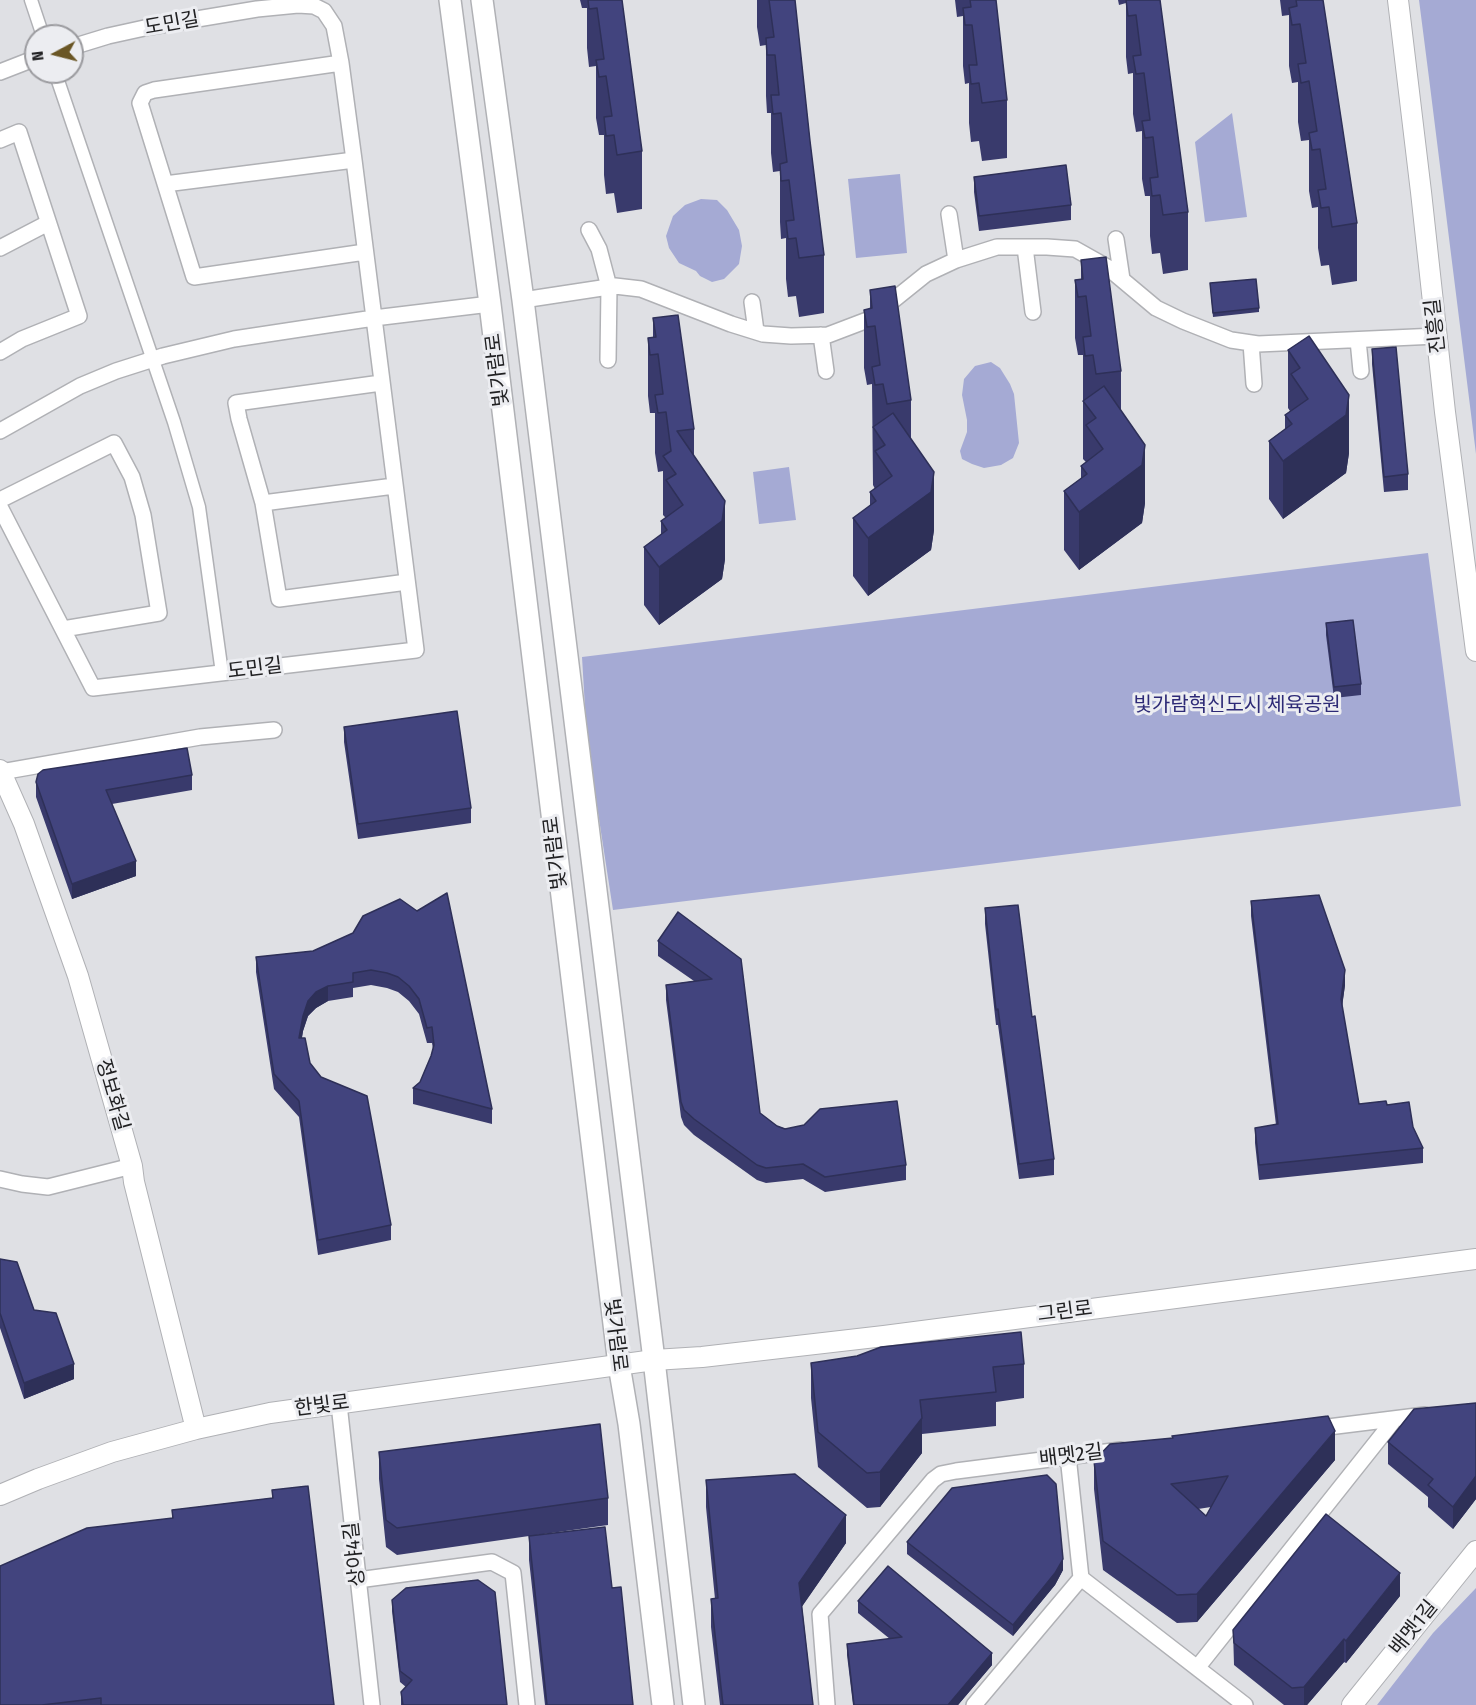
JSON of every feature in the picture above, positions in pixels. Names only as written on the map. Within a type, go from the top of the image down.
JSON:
[{"type":"main road","name":"빛가람로","points":[[450,0],[663,1705]]},
{"type":"main road","name":"빛가람로","points":[[482,0],[523,300],[654,1360],[694,1705]]},
{"type":"street","points":[[31,0],[39,24]]},
{"type":"street","name":"진흥길","points":[[1398,0],[1445,412],[1476,651]]},
{"type":"street","name":"도민길","points":[[0,507],[93,688],[416,650],[354,160],[334,26],[324,11],[314,6],[298,4],[149,27],[84,43]]},
{"type":"street","points":[[0,72],[24,63]]},
{"type":"street","points":[[341,63],[154,90],[145,93],[140,103],[194,277],[365,252]]},
{"type":"street","points":[[59,84],[174,422],[199,507],[222,673]]},
{"type":"street","points":[[0,140],[19,132],[80,316],[22,339],[0,352]]},
{"type":"street","points":[[165,184],[354,160]]},
{"type":"street","points":[[949,214],[956,260]]},
{"type":"street","points":[[0,248],[48,223]]},
{"type":"street","points":[[589,230],[599,249],[609,287],[608,360]]},
{"type":"street","points":[[1116,239],[1122,279]]},
{"type":"street","points":[[523,300],[609,287],[641,289],[763,334],[828,335],[870,319],[926,274],[956,260],[997,247],[1047,247],[1075,249],[1107,267],[1156,308],[1231,340],[1258,344],[1437,336]]},
{"type":"street","points":[[1025,247],[1033,312]]},
{"type":"street","points":[[752,302],[756,332]]},
{"type":"street","points":[[0,430],[80,386],[152,359],[234,339],[489,304]]},
{"type":"street","points":[[821,335],[826,371]]},
{"type":"street","points":[[1358,340],[1361,371]]},
{"type":"street","points":[[1251,343],[1254,384]]},
{"type":"street","points":[[381,383],[236,403],[263,503],[279,599],[406,582]]},
{"type":"street","points":[[0,500],[114,443],[132,477],[143,515],[159,613],[63,629]]},
{"type":"street","points":[[263,503],[394,486]]},
{"type":"street","points":[[0,771],[200,737],[274,730]]},
{"type":"street","name":"정보화길","points":[[0,771],[24,824],[78,976],[132,1166],[196,1429]]},
{"type":"street","points":[[0,1179],[48,1187],[132,1166]]},
{"type":"street","name":"그린로","points":[[654,1360],[702,1357],[896,1334],[1476,1259]]},
{"type":"street","name":"한빛로","points":[[0,1495],[112,1452],[196,1429],[270,1413],[654,1360]]},
{"type":"street","name":"상야4길","points":[[339,1404],[372,1705]]},
{"type":"street","points":[[1296,1430],[1441,1413]]},
{"type":"street","points":[[1197,1668],[1394,1420]]},
{"type":"street","name":"배멧2길","points":[[827,1705],[819,1614],[933,1480],[941,1474],[956,1471],[1137,1449]]},
{"type":"street","points":[[1068,1456],[1081,1578],[1245,1705]]},
{"type":"street","name":"배멧1길","points":[[1352,1705],[1476,1551]]},
{"type":"street","points":[[358,1580],[492,1562],[513,1573],[527,1705]]},
{"type":"street","points":[[974,1705],[1081,1578]]},
{"type":"green space","points":[[1419,0],[1476,0],[1476,454],[1429,78]]},
{"type":"green space","points":[[1232,113],[1247,217],[1205,222],[1195,142]]},
{"type":"green space","points":[[900,174],[907,253],[856,258],[848,179]]},
{"type":"green space","points":[[701,199],[717,200],[727,210],[739,230],[742,246],[739,264],[724,279],[712,282],[679,263],[669,248],[666,236],[673,216],[685,205]]},
{"type":"green space","points":[[991,362],[1000,368],[1014,394],[1019,443],[1013,458],[1001,465],[984,468],[962,459],[960,451],[967,432],[967,420],[962,395],[964,379],[975,366]]},
{"type":"green space","points":[[789,467],[796,520],[759,524],[753,472]]},
{"type":"green space","name":"빛가람혁신도시 체육공원","points":[[1428,553],[1461,806],[613,910],[587,741],[582,657]]},
{"type":"green space","points":[[1476,1588],[1476,1705],[1377,1705],[1433,1633]]},
{"type":"building","points":[[588,0],[622,0],[642,151],[617,155],[614,135],[606,136],[604,117],[612,116],[606,76],[599,77],[596,60],[604,59],[597,8],[589,9]]},
{"type":"building","points":[[769,0],[795,0],[824,255],[799,258],[796,238],[788,239],[786,221],[794,220],[789,180],[781,181],[780,164],[787,162],[781,113],[773,114],[771,95],[779,95],[775,55],[767,55],[766,38],[774,37]]},
{"type":"building","points":[[970,0],[996,0],[1007,100],[982,103],[979,83],[971,84],[969,65],[977,65],[972,25],[965,25],[963,8],[971,7]]},
{"type":"building","points":[[1126,0],[1160,0],[1188,212],[1163,215],[1160,195],[1152,196],[1150,178],[1158,177],[1153,137],[1145,138],[1142,121],[1150,120],[1144,73],[1136,74],[1133,56],[1141,55],[1136,15],[1128,16]]},
{"type":"building","points":[[1296,0],[1323,0],[1357,223],[1332,227],[1329,207],[1321,208],[1318,190],[1326,189],[1320,149],[1312,150],[1309,133],[1317,131],[1309,81],[1301,83],[1298,64],[1306,63],[1300,24],[1292,25],[1289,8],[1297,6]]},
{"type":"building","points":[[1066,165],[1071,205],[979,216],[974,177]]},
{"type":"building","points":[[1106,257],[1121,371],[1096,374],[1093,355],[1085,356],[1083,337],[1091,336],[1086,296],[1078,297],[1075,280],[1083,279],[1081,260]]},
{"type":"building","points":[[1256,279],[1259,308],[1213,313],[1210,283]]},
{"type":"building","points":[[895,286],[911,400],[887,404],[883,384],[875,385],[872,367],[880,365],[875,326],[867,327],[864,310],[872,308],[870,290]]},
{"type":"building","points":[[678,315],[694,429],[677,431],[725,501],[722,521],[659,567],[644,547],[667,530],[661,521],[683,505],[666,480],[676,474],[663,456],[671,451],[666,412],[658,413],[655,395],[663,394],[658,354],[650,355],[648,338],[656,337],[653,318]]},
{"type":"building","points":[[1309,336],[1349,395],[1346,415],[1283,461],[1269,441],[1292,424],[1285,415],[1308,399],[1291,374],[1300,368],[1288,350]]},
{"type":"building","points":[[1396,347],[1408,474],[1384,477],[1372,349]]},
{"type":"building","points":[[1104,386],[1145,445],[1142,465],[1079,512],[1064,491],[1087,474],[1081,466],[1103,449],[1086,425],[1096,418],[1083,401]]},
{"type":"building","points":[[893,413],[934,472],[931,492],[868,538],[853,518],[876,501],[870,492],[892,476],[875,451],[885,445],[873,427]]},
{"type":"building","points":[[1353,620],[1361,684],[1334,687],[1326,623]]},
{"type":"building","points":[[457,711],[471,808],[358,824],[344,727]]},
{"type":"building","points":[[187,748],[192,775],[106,790],[136,861],[72,884],[36,782],[38,774],[43,770]]},
{"type":"building","points":[[447,893],[492,1109],[413,1088],[420,1082],[431,1056],[434,1045],[432,1027],[427,1028],[419,999],[398,977],[371,970],[353,973],[353,982],[328,986],[316,992],[308,1001],[299,1038],[305,1038],[310,1063],[321,1077],[367,1096],[391,1225],[318,1240],[299,1101],[274,1074],[256,957],[313,951],[353,933],[363,916],[400,899],[417,911]]},
{"type":"building","points":[[1319,895],[1345,970],[1341,999],[1359,1104],[1386,1101],[1387,1105],[1409,1102],[1413,1127],[1423,1148],[1259,1165],[1255,1128],[1278,1124],[1251,901]]},
{"type":"building","points":[[1018,905],[1032,1017],[1035,1016],[1054,1159],[1019,1164],[998,1009],[996,1010],[985,908]]},
{"type":"building","points":[[678,912],[741,959],[760,1113],[785,1129],[804,1125],[820,1109],[897,1101],[906,1165],[825,1177],[803,1164],[766,1168],[757,1165],[684,1110],[681,1102],[666,985],[712,979],[658,941]]},
{"type":"building","points":[[0,1259],[17,1262],[34,1310],[56,1313],[74,1364],[24,1383],[0,1313]]},
{"type":"building","points":[[1021,1332],[1024,1364],[993,1367],[996,1392],[920,1400],[922,1418],[880,1472],[867,1473],[818,1432],[811,1363],[857,1356],[881,1347]]},
{"type":"building","points":[[1476,1403],[1476,1476],[1453,1507],[1428,1485],[1433,1479],[1388,1442],[1414,1409]]},
{"type":"building","points":[[1328,1416],[1335,1431],[1197,1594],[1177,1595],[1103,1541],[1094,1461],[1110,1444],[1173,1438],[1172,1436]],"holes":[[[1228,1476],[1206,1516],[1171,1484]]]},
{"type":"building","points":[[600,1424],[608,1498],[397,1528],[386,1520],[379,1452]]},
{"type":"building","points":[[795,1474],[846,1515],[799,1583],[813,1705],[723,1705],[711,1599],[718,1598],[706,1480]]},
{"type":"building","points":[[1047,1475],[1056,1484],[1063,1559],[1055,1573],[1013,1625],[907,1542],[952,1488]]},
{"type":"building","points":[[308,1486],[334,1705],[101,1705],[101,1698],[42,1705],[0,1705],[0,1566],[87,1528],[173,1518],[172,1510],[273,1498],[272,1490]]},
{"type":"building","points":[[1326,1514],[1400,1573],[1346,1641],[1344,1639],[1304,1687],[1292,1688],[1234,1643],[1233,1630]]},
{"type":"building","points":[[605,1527],[612,1588],[621,1587],[633,1705],[547,1705],[529,1536]]},
{"type":"building","points":[[888,1566],[992,1653],[948,1705],[854,1705],[847,1644],[902,1637],[858,1601]]},
{"type":"building","points":[[478,1580],[495,1592],[507,1705],[403,1705],[401,1692],[412,1680],[400,1671],[392,1600],[406,1588]]}]
